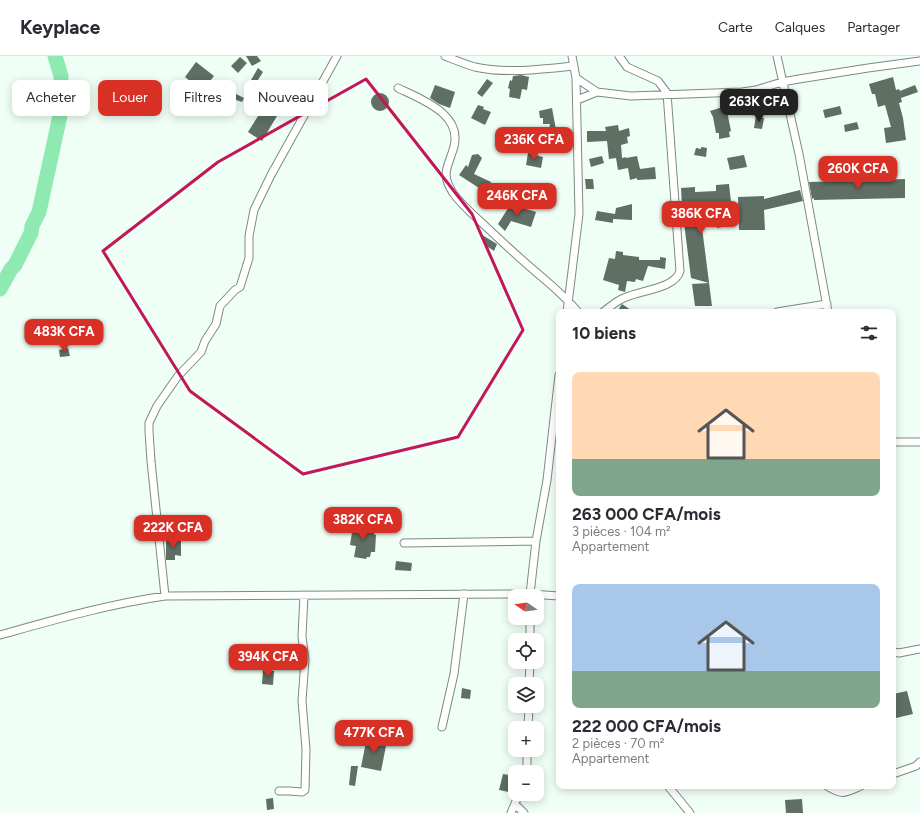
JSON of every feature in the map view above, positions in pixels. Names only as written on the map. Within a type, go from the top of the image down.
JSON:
[{"type":"street","points":[[445,56],[467,65],[485,69],[527,69],[574,66]]},
{"type":"street","points":[[567,309],[579,214],[577,100],[576,78],[572,56]]},
{"type":"street","points":[[607,309],[622,298],[631,294],[668,284],[678,276],[680,271],[667,94],[658,81],[627,67],[619,56]]},
{"type":"street","points":[[777,56],[799,154],[828,309]]},
{"type":"street","points":[[165,596],[151,461],[149,431],[150,423],[157,406],[178,376],[201,352],[205,341],[216,324],[220,306],[240,287],[249,258],[249,236],[254,210],[271,175],[335,57]]},
{"type":"street","points":[[576,78],[597,92],[631,96],[742,92],[756,90],[782,82],[868,68],[920,62]]},
{"type":"street","points":[[398,88],[423,100],[441,111],[450,121],[455,130],[456,140],[445,172],[446,178],[453,193],[503,244],[568,300],[576,309]]},
{"type":"street","points":[[577,100],[597,92]]},
{"type":"street","points":[[796,309],[827,304]]},
{"type":"street","points":[[531,589],[536,541],[547,480],[556,401]]},
{"type":"street","points":[[896,442],[920,442]]},
{"type":"street","points":[[404,543],[536,541]]},
{"type":"street","points":[[442,727],[454,674],[464,594]]},
{"type":"street","points":[[279,791],[289,790],[302,792],[305,790],[306,749],[302,701],[305,660],[302,636],[304,595]]},
{"type":"street","points":[[0,635],[114,605],[165,596],[508,595]]},
{"type":"street","points":[[544,595],[556,596]]},
{"type":"street","points":[[896,652],[920,649]]},
{"type":"street","points":[[896,773],[916,766],[920,762]]},
{"type":"street","points":[[670,789],[690,813]]},
{"type":"street","points":[[833,789],[840,793],[854,789]]},
{"type":"street","points":[[511,813],[516,801]]},
{"type":"street","points":[[515,804],[524,813]]},
{"type":"highlighted area","points":[[366,79],[472,214],[523,330],[458,437],[303,474],[190,391],[103,251],[218,162]]},
{"type":"building","points":[[246,56],[257,56],[261,61],[252,66]]},
{"type":"building","points":[[240,57],[247,63],[238,73],[231,66]]},
{"type":"building","points":[[196,62],[214,76],[211,80],[189,80],[185,77]]},
{"type":"building","points":[[258,68],[263,72],[258,80],[251,80]]},
{"type":"building","points":[[521,75],[529,77],[527,90],[522,89],[520,99],[509,97],[510,89],[508,88],[510,80],[512,81],[513,76]]},
{"type":"building","points":[[893,77],[896,90],[899,89],[900,91],[915,85],[918,92],[901,98],[902,102],[899,103],[906,140],[886,143],[884,128],[891,127],[885,105],[878,107],[875,94],[872,94],[869,84]]},
{"type":"building","points":[[487,79],[493,83],[482,97],[477,93]]},
{"type":"building","points":[[435,85],[455,92],[450,108],[439,104],[430,98]]},
{"type":"building","points":[[376,93],[384,93],[389,98],[387,109],[384,111],[376,111],[371,106],[371,98]]},
{"type":"building","points":[[236,94],[244,98],[242,102],[236,100]]},
{"type":"building","points":[[478,105],[491,112],[485,125],[471,118]]},
{"type":"building","points":[[726,106],[731,131],[729,132],[730,137],[719,139],[719,133],[716,133],[713,117],[710,111]]},
{"type":"building","points":[[840,106],[842,114],[825,118],[823,110]]},
{"type":"building","points":[[552,108],[556,130],[549,130],[550,124],[543,124],[543,118],[540,118],[539,111]]},
{"type":"building","points":[[258,116],[277,116],[262,141],[248,132]]},
{"type":"building","points":[[756,116],[764,118],[762,129],[754,128]]},
{"type":"building","points":[[857,122],[859,129],[845,132],[844,125]]},
{"type":"building","points":[[618,125],[619,131],[629,128],[630,136],[627,137],[628,143],[621,145],[622,158],[637,156],[640,169],[655,167],[656,179],[637,180],[637,178],[630,180],[628,168],[618,170],[616,158],[609,159],[607,141],[587,142],[587,131],[606,131],[605,127]]},
{"type":"building","points":[[701,147],[707,148],[706,157],[694,155],[696,148],[701,149]]},
{"type":"building","points":[[528,153],[543,157],[541,168],[526,165]]},
{"type":"building","points":[[478,154],[482,158],[474,174],[491,182],[487,192],[459,175],[466,165],[468,167],[472,155]]},
{"type":"building","points":[[744,155],[747,167],[730,170],[727,158]]},
{"type":"building","points":[[602,156],[604,163],[591,167],[589,159]]},
{"type":"building","points":[[585,179],[593,179],[594,189],[586,189]]},
{"type":"building","points":[[905,179],[905,198],[814,200],[814,198],[812,199],[809,182]]},
{"type":"building","points":[[729,184],[731,202],[722,203],[727,226],[717,228],[713,203],[699,204],[712,306],[695,306],[692,284],[709,283],[691,278],[681,188],[695,187],[695,192],[716,191],[716,185]]},
{"type":"building","points":[[800,190],[803,201],[764,210],[765,230],[739,230],[738,197],[764,196],[764,199]]},
{"type":"building","points":[[512,202],[519,207],[536,212],[531,227],[511,221],[505,231],[498,224]]},
{"type":"building","points":[[632,204],[632,220],[613,219],[613,223],[595,220],[597,211],[615,214],[616,208]]},
{"type":"building","points":[[479,233],[497,244],[494,251],[488,247]]},
{"type":"building","points":[[616,251],[623,252],[623,255],[639,257],[639,260],[660,260],[660,257],[666,258],[665,269],[648,266],[643,281],[636,279],[635,282],[627,281],[625,292],[618,290],[619,285],[603,280],[609,258],[615,259]]},
{"type":"building","points":[[622,304],[630,309],[619,309]]},
{"type":"building","points":[[68,348],[70,356],[60,357],[59,350]]},
{"type":"building","points":[[353,526],[375,528],[375,552],[371,552],[370,557],[367,557],[366,559],[354,557],[356,546],[350,545]]},
{"type":"building","points":[[166,539],[181,540],[181,556],[175,555],[175,560],[166,560]]},
{"type":"building","points":[[396,561],[412,563],[411,571],[395,570]]},
{"type":"building","points":[[263,670],[274,671],[273,685],[262,684]]},
{"type":"building","points":[[462,688],[471,690],[470,699],[461,698]]},
{"type":"building","points":[[907,691],[913,714],[896,718],[896,693]]},
{"type":"building","points":[[367,737],[387,741],[381,771],[361,767]]},
{"type":"building","points":[[351,766],[358,766],[355,786],[349,785]]},
{"type":"building","points":[[503,774],[508,775],[508,792],[499,790]]},
{"type":"building","points":[[273,798],[274,809],[267,810],[266,799]]},
{"type":"building","points":[[802,799],[803,813],[786,813],[785,800]]},
{"type":"waterway","points":[[0,289],[11,269],[15,265],[31,233],[32,226],[39,212],[61,111],[61,76],[55,56]]}]
